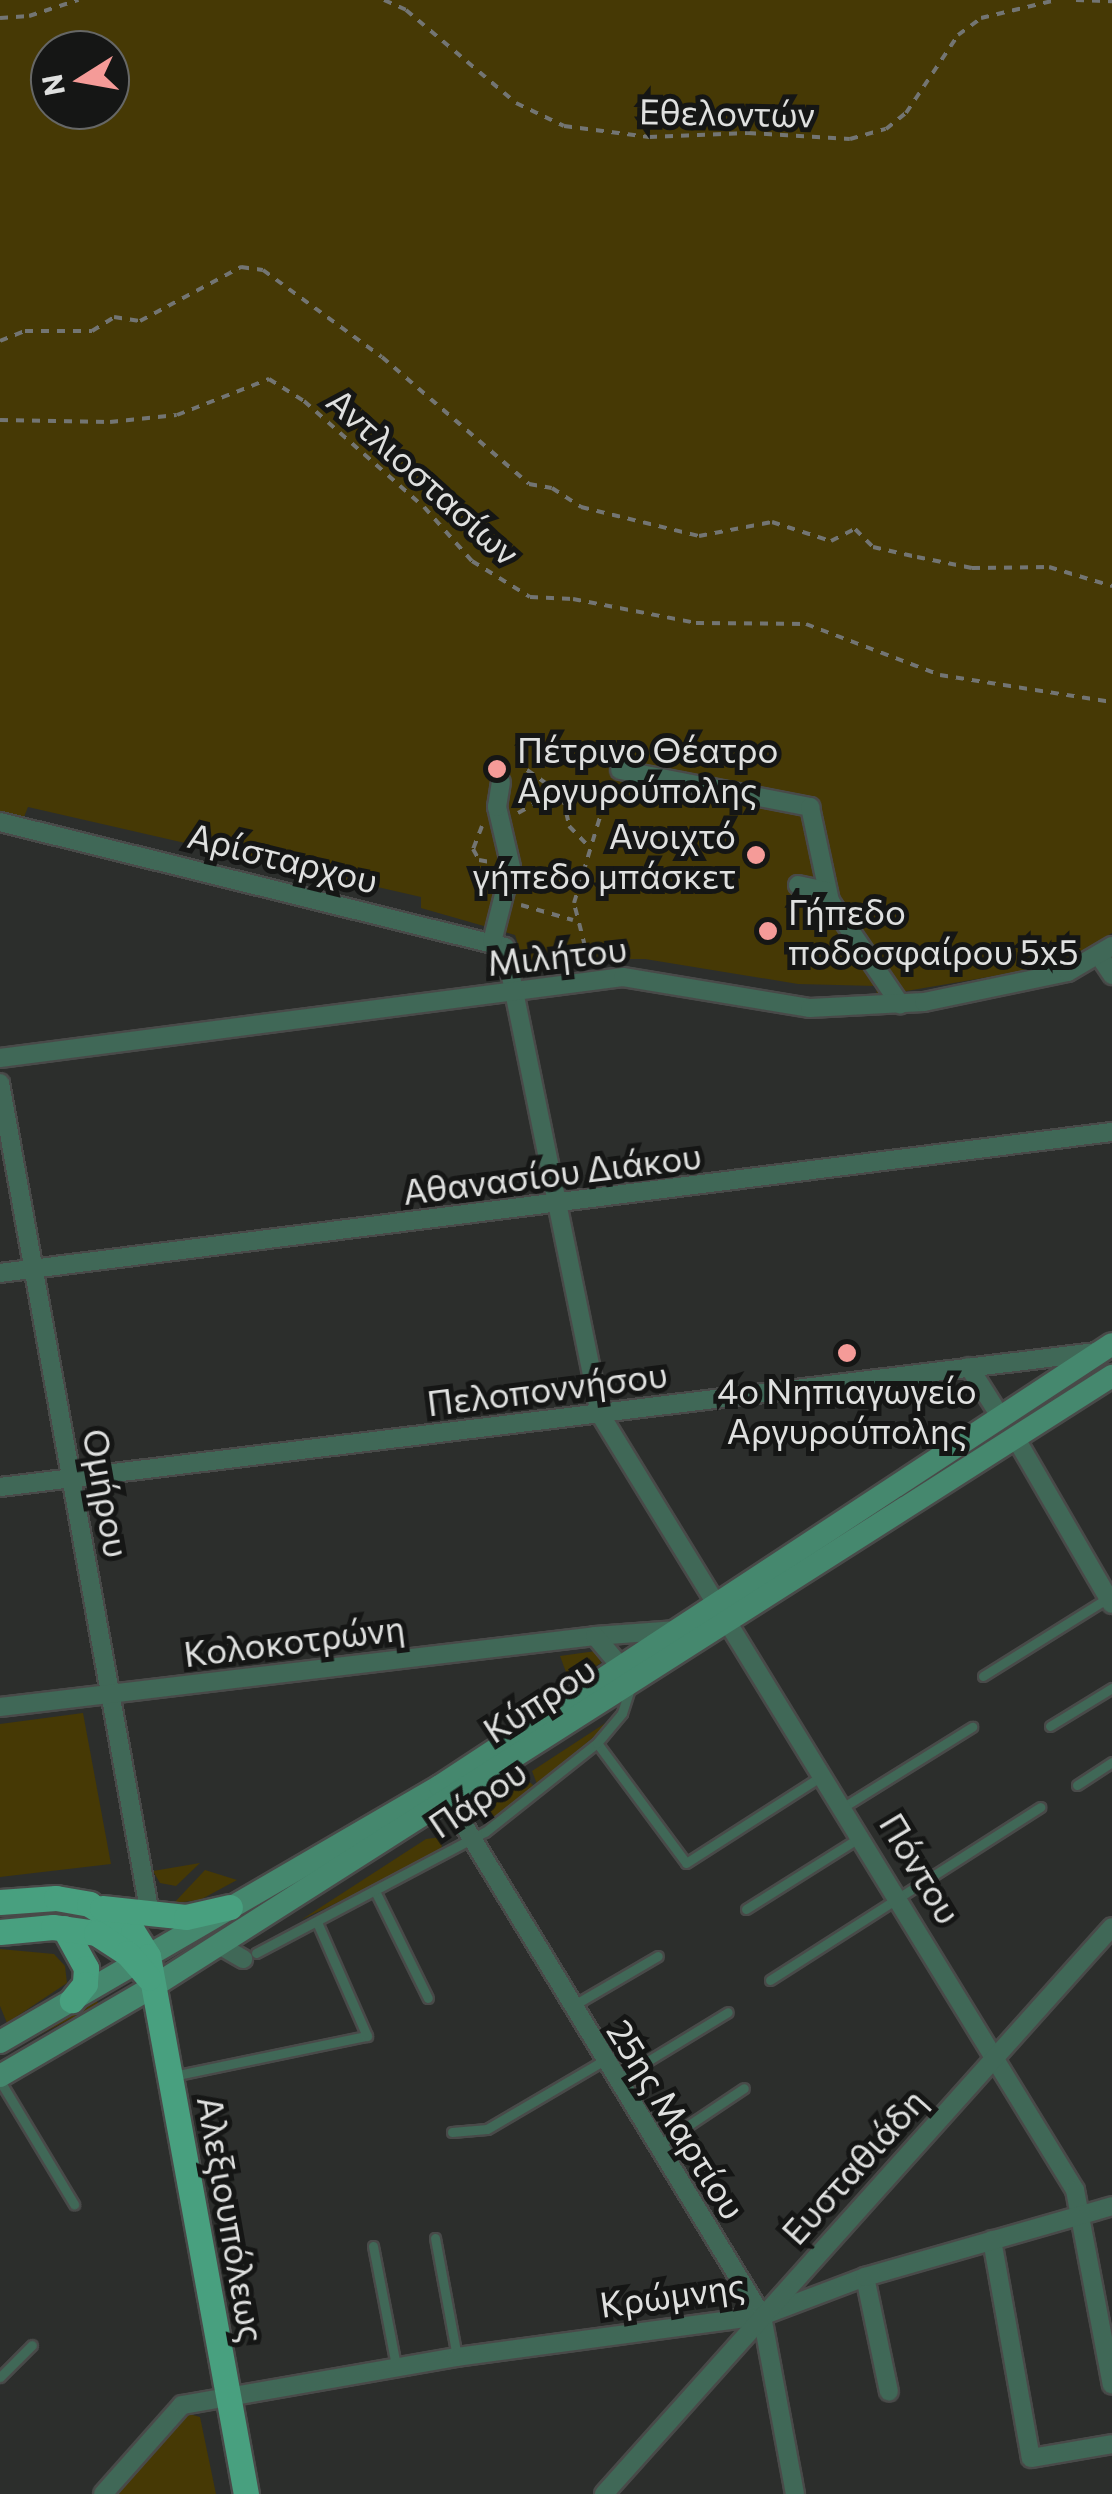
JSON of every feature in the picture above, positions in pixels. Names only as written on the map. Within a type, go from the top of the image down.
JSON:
[{"type":"main road","name":"Κύπρου","points":[[1,2038],[143,1959],[626,1674],[723,1611],[1000,1416],[1107,1348]]},
{"type":"main road","name":"Κύπρου","points":[[0,2078],[154,1986],[448,1799],[626,1674],[677,1630],[723,1611],[1109,1385]]},
{"type":"main road","points":[[0,1902],[56,1898],[186,1917],[230,1907]]},
{"type":"main road","points":[[98,1907],[133,1932],[143,1959]]},
{"type":"main road","points":[[0,1932],[64,1928],[96,1933],[143,1959]]},
{"type":"main road","points":[[64,1928],[86,1968],[85,1984],[72,2000]]},
{"type":"main road","name":"Αλεξιουπόλεως","points":[[143,1959],[154,1986],[246,2494]]},
{"type":"street","points":[[620,770],[810,807],[827,891],[840,923],[900,1004]]},
{"type":"street","points":[[502,782],[496,807],[511,868],[492,942],[505,947],[600,1414]]},
{"type":"street","name":"Αρίσταρχου","points":[[0,822],[492,942]]},
{"type":"street","points":[[798,885],[827,891]]},
{"type":"street","points":[[1106,951],[1112,975]]},
{"type":"street","name":"Μιλήτου","points":[[0,1058],[647,977],[810,1008],[900,1004],[1040,980],[1106,951]]},
{"type":"street","name":"Ομήρου","points":[[0,1084],[150,1914]]},
{"type":"street","name":"Αθανασίου Διάκου","points":[[0,1272],[1112,1132]]},
{"type":"street","name":"Πελοποννήσου","points":[[0,1486],[1107,1348]]},
{"type":"street","points":[[969,1366],[1000,1416]]},
{"type":"street","name":"Πόντου","points":[[600,1414],[846,1806],[996,2056],[1083,2214],[1112,2385]]},
{"type":"street","points":[[1015,1437],[1110,1601]]},
{"type":"street","name":"Κολοκοτρώνη","points":[[0,1707],[595,1636],[677,1630]]},
{"type":"street","points":[[595,1636],[626,1674]]},
{"type":"street","name":"25ης Μαρτίου","points":[[448,1799],[570,2008],[762,2316],[795,2494]]},
{"type":"street","name":"Ευσταθιάδη","points":[[604,2494],[1112,1927]]},
{"type":"street","points":[[218,1945],[250,1956]]},
{"type":"street","name":"Κρώμνης","points":[[103,2494],[182,2405],[456,2356],[762,2316],[865,2276],[1112,2206]]},
{"type":"street","points":[[992,2240],[1030,2458],[1112,2444]]},
{"type":"street","points":[[865,2276],[889,2392]]},
{"type":"lane","points":[[983,1676],[1110,1601]]},
{"type":"lane","name":"Πάρου","points":[[250,1956],[470,1841],[597,1743],[622,1713],[626,1674]]},
{"type":"lane","points":[[1050,1726],[1112,1688]]},
{"type":"lane","points":[[846,1806],[972,1727]]},
{"type":"lane","points":[[597,1743],[686,1863],[826,1774]]},
{"type":"lane","points":[[1077,1784],[1112,1762]]},
{"type":"lane","points":[[770,1980],[1040,1807]]},
{"type":"lane","points":[[746,1908],[863,1836]]},
{"type":"lane","points":[[376,1893],[428,1998]]},
{"type":"lane","points":[[170,2076],[366,2036],[317,1922]]},
{"type":"lane","points":[[570,2008],[658,1956]]},
{"type":"lane","points":[[615,2081],[728,2012]]},
{"type":"lane","points":[[452,2132],[487,2130],[603,2061]]},
{"type":"lane","points":[[0,2078],[74,2204]]},
{"type":"lane","points":[[656,2147],[744,2088]]},
{"type":"lane","points":[[436,2238],[456,2356]]},
{"type":"lane","points":[[373,2246],[396,2366]]},
{"type":"lane","points":[[0,2377],[32,2345]]},
{"type":"path","points":[[0,18],[29,16],[78,0]]},
{"type":"path","name":"Εθελοντών","points":[[384,0],[406,10],[516,103],[564,126],[649,138],[748,133],[850,139],[886,129],[906,113],[958,34],[981,18],[1056,0]]},
{"type":"path","points":[[1076,0],[1112,1]]},
{"type":"path","points":[[0,341],[25,331],[92,331],[114,316],[140,321],[241,268],[264,270],[382,358],[529,484],[552,488],[581,507],[700,536],[772,522],[831,541],[855,529],[873,547],[917,557],[972,568],[1049,568],[1112,586]]},
{"type":"path","name":"Αντλιοστασίων","points":[[0,420],[110,422],[176,415],[269,379],[304,401],[424,507],[472,561],[530,597],[573,598],[696,623],[806,624],[940,674],[1112,702]]},
{"type":"path","points":[[526,770],[563,797],[569,826],[588,846]]},
{"type":"path","points":[[593,981],[574,921],[588,846],[604,797],[620,770]]},
{"type":"path","points":[[535,808],[558,791]]},
{"type":"path","points":[[563,797],[604,797]]},
{"type":"path","points":[[502,898],[574,921]]},
{"type":"shaded area","points":[[0,0],[1112,0],[1112,933],[1059,965],[877,996],[876,986],[798,984],[645,959],[601,959],[528,974],[515,935],[421,908],[421,897],[28,807],[24,817],[0,812]]},
{"type":"shaded area","points":[[596,1651],[601,1663],[570,1683],[560,1656]]},
{"type":"shaded area","points":[[83,1713],[111,1864],[0,1877],[0,1724]]},
{"type":"shaded area","points":[[612,1722],[537,1784],[532,1771]]},
{"type":"shaded area","points":[[523,1776],[534,1786],[493,1820],[480,1820],[483,1802]]},
{"type":"shaded area","points":[[441,1837],[442,1851],[434,1856],[301,1920],[426,1839]]},
{"type":"shaded area","points":[[200,1863],[176,1886],[160,1883],[153,1871]]},
{"type":"shaded area","points":[[205,1870],[237,1880],[200,1900],[174,1903]]},
{"type":"shaded area","points":[[0,1949],[54,1954],[65,1966],[67,1983],[7,2023],[0,2006]]},
{"type":"shaded area","points":[[97,2001],[99,2005],[0,2055],[0,2050]]},
{"type":"shaded area","points":[[189,2414],[200,2417],[216,2494],[117,2494]]},
{"type":"place","name":"Πέτρινο Θέατρο Αργυρούπολης","points":[[497,769]]},
{"type":"place","name":"Ανοιχτό γήπεδο μπάσκετ","points":[[756,855]]},
{"type":"place","name":"Γήπεδο ποδοσφαίρου 5x5","points":[[768,931]]},
{"type":"place","name":"4ο Νηπιαγωγείο Αργυρούπολης","points":[[847,1353]]}]
